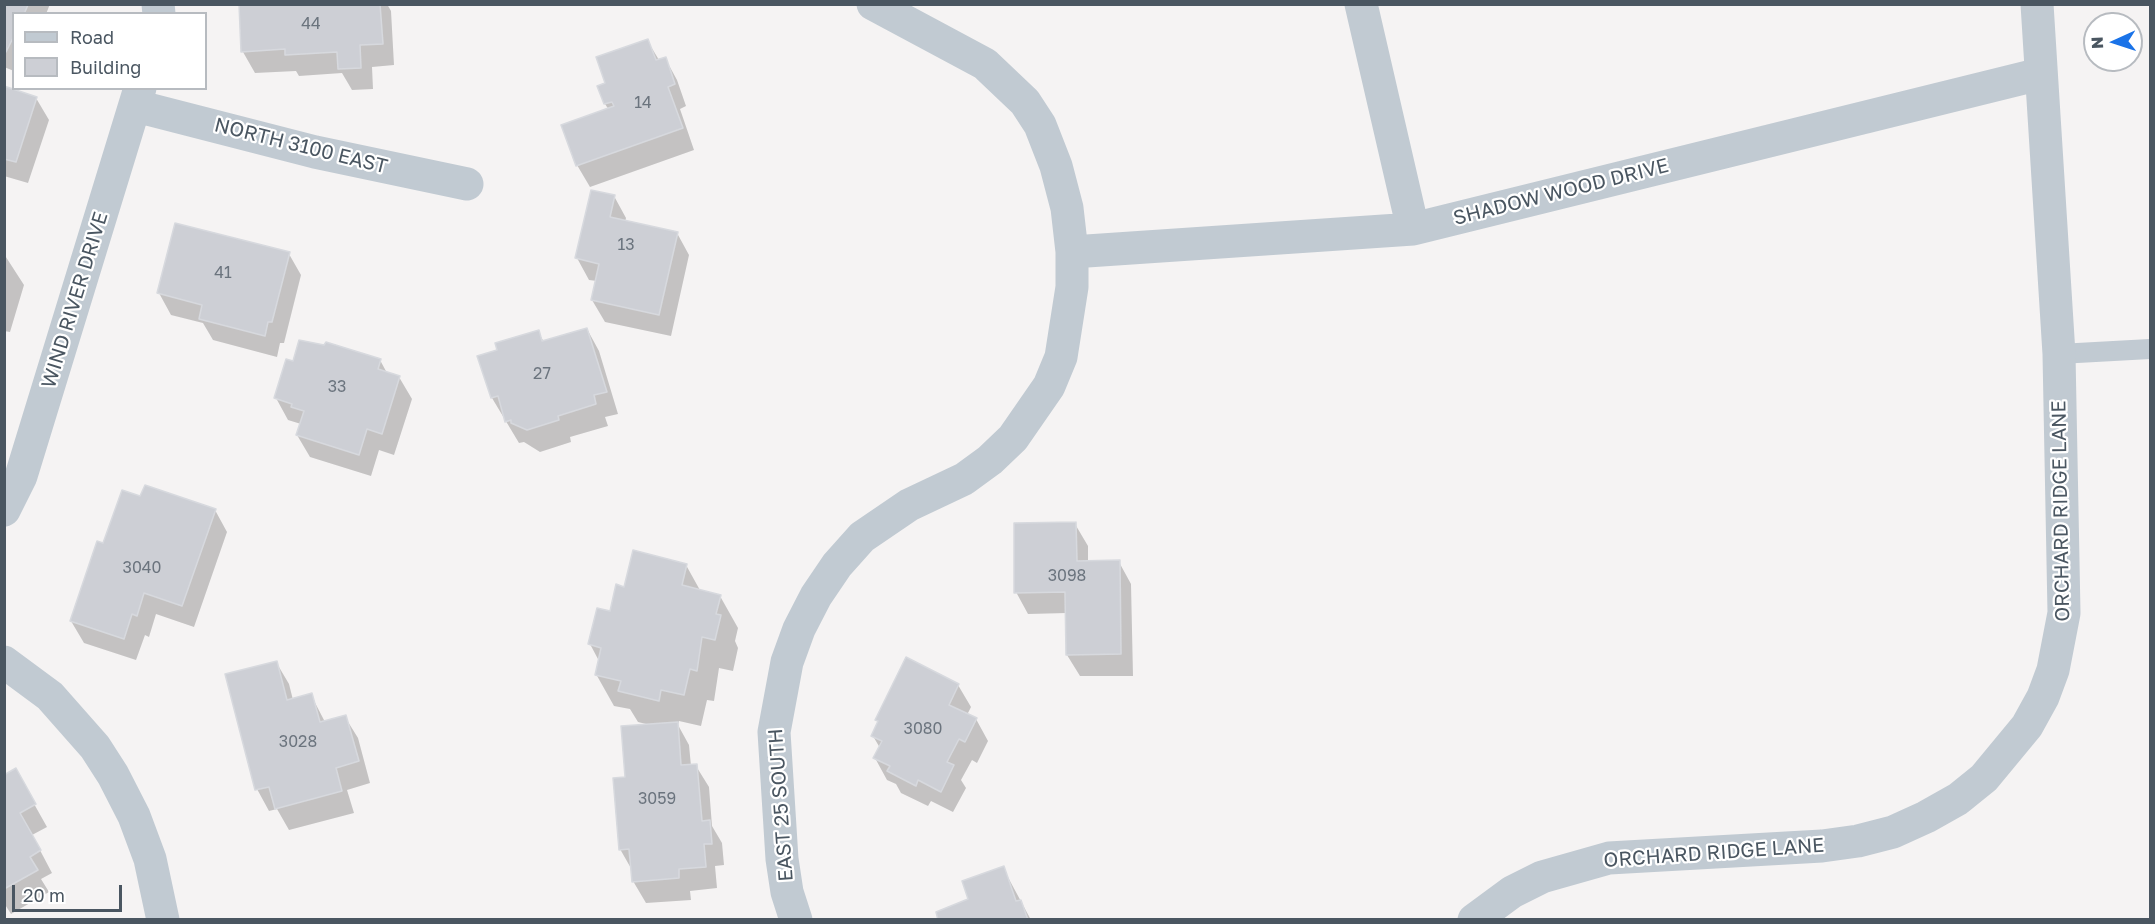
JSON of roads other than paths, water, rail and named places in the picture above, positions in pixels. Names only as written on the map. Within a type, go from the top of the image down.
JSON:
[{"type":"street","name":"EAST 25 SOUTH","points":[[796,920],[787,892],[782,859],[774,732],[787,662],[799,629],[816,596],[837,565],[861,537],[884,519],[964,479],[990,460],[1013,438],[1032,414],[1049,386],[1061,357],[1069,322],[1072,252],[1067,208],[1053,156],[1040,125],[1025,102],[985,64],[873,4]]},
{"type":"street","points":[[1361,4],[1413,229]]},
{"type":"street","name":"ORCHARD RIDGE LANE","points":[[1474,920],[1512,892],[1542,877],[1575,865],[1609,858],[1822,846],[1867,839],[1926,817],[1958,799],[1984,778],[2027,726],[2043,697],[2060,642],[2064,613],[2059,354],[2037,4]]},
{"type":"street","name":"SHADOW WOOD DRIVE","points":[[1072,252],[1413,229],[2040,74]]},
{"type":"street","name":"NORTH 3100 EAST","points":[[138,97],[315,152],[467,184]]},
{"type":"street","name":"WIND RIVER DRIVE","points":[[4,510],[21,476],[138,97]]},
{"type":"street","points":[[4,662],[50,696],[95,747],[113,775],[134,816],[150,859],[163,920]]},
{"type":"lane","points":[[2059,354],[2151,349]]}]
